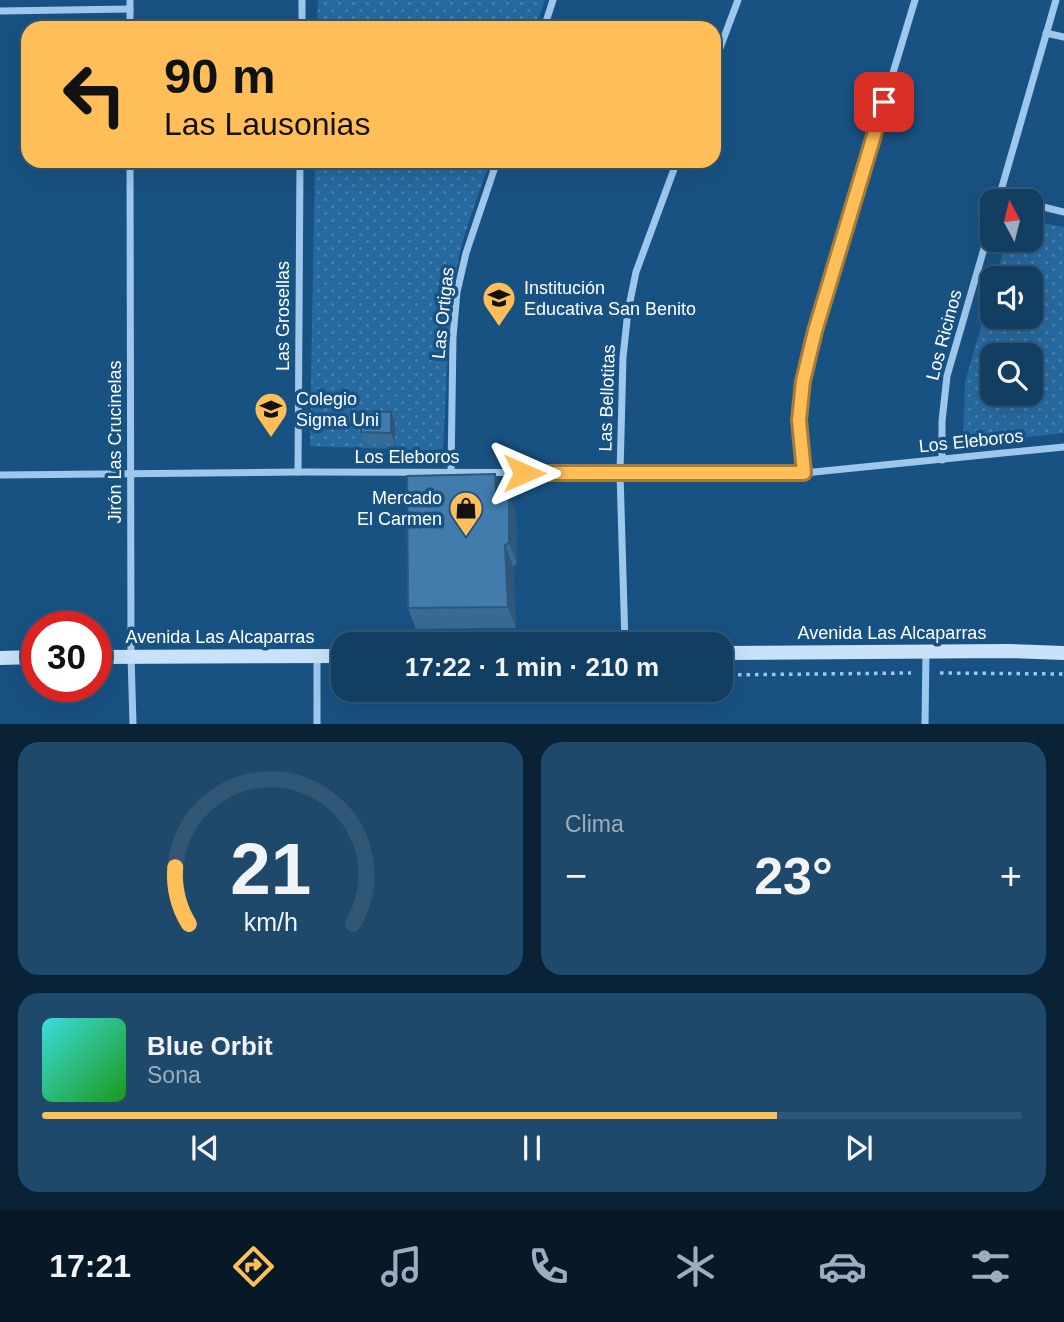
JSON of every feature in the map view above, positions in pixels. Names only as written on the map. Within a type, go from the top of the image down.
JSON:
[{"type":"street","points":[[130,0],[130,21]]},
{"type":"street","points":[[302,0],[302,21]]},
{"type":"street","points":[[546,21],[554,0]]},
{"type":"street","points":[[721,45],[738,0]]},
{"type":"street","points":[[804,473],[799,420],[803,381],[815,331],[915,0]]},
{"type":"street","points":[[1002,189],[1056,0]]},
{"type":"street","points":[[0,11],[130,9]]},
{"type":"street","points":[[1046,33],[1064,37]]},
{"type":"street","name":"Jirón Las Crucinelas","points":[[130,168],[133,723]]},
{"type":"street","name":"Las Grosellas","points":[[298,472],[300,168]]},
{"type":"street","name":"Las Ortigas","points":[[452,473],[453,337],[457,292],[466,253],[495,168]]},
{"type":"street","name":"Las Bellotitas","points":[[625,632],[620,473],[623,357],[636,272],[674,168]]},
{"type":"street","points":[[1043,207],[1064,212]]},
{"type":"street","name":"Los Ricinos","points":[[942,460],[942,421],[947,376],[983,252]]},
{"type":"street","name":"Los Eleboros","points":[[0,475],[298,472],[804,473],[1064,447]]},
{"type":"street","points":[[925,723],[926,652]]},
{"type":"street","name":"Avenida Las Alcaparras","points":[[733,653],[1064,653]]},
{"type":"street","name":"Avenida Las Alcaparras","points":[[112,657],[331,656]]},
{"type":"street","points":[[0,658],[21,657]]},
{"type":"street","points":[[317,657],[317,723]]},
{"type":"path","points":[[733,675],[1064,674]]},
{"type":"path","points":[[325,678],[331,678]]},
{"type":"shaded area","points":[[318,0],[545,0],[538,21],[317,21]]},
{"type":"shaded area","points":[[315,168],[488,168],[457,265],[448,344],[443,451],[310,446]]},
{"type":"shaded area","points":[[1043,223],[1064,227],[1064,433],[963,444],[965,382],[980,329],[1043,329],[1043,266],[999,266],[1003,252],[1043,252]]},
{"type":"building","points":[[361,411],[391,412],[391,433],[361,432]]},
{"type":"building","name":"Mercado El Carmen","points":[[495,474],[496,491],[509,491],[509,543],[505,545],[508,607],[408,608],[407,476]]},
{"type":"place","name":"Institución Educativa San Benito","points":[[499,328]]},
{"type":"place","name":"Colegio Sigma Uni","points":[[271,439]]},
{"type":"place","name":"Mercado El Carmen","points":[[466,538]]},
{"type":"route","points":[[524,473],[804,473],[799,420],[803,381],[815,331],[884,102]]}]
